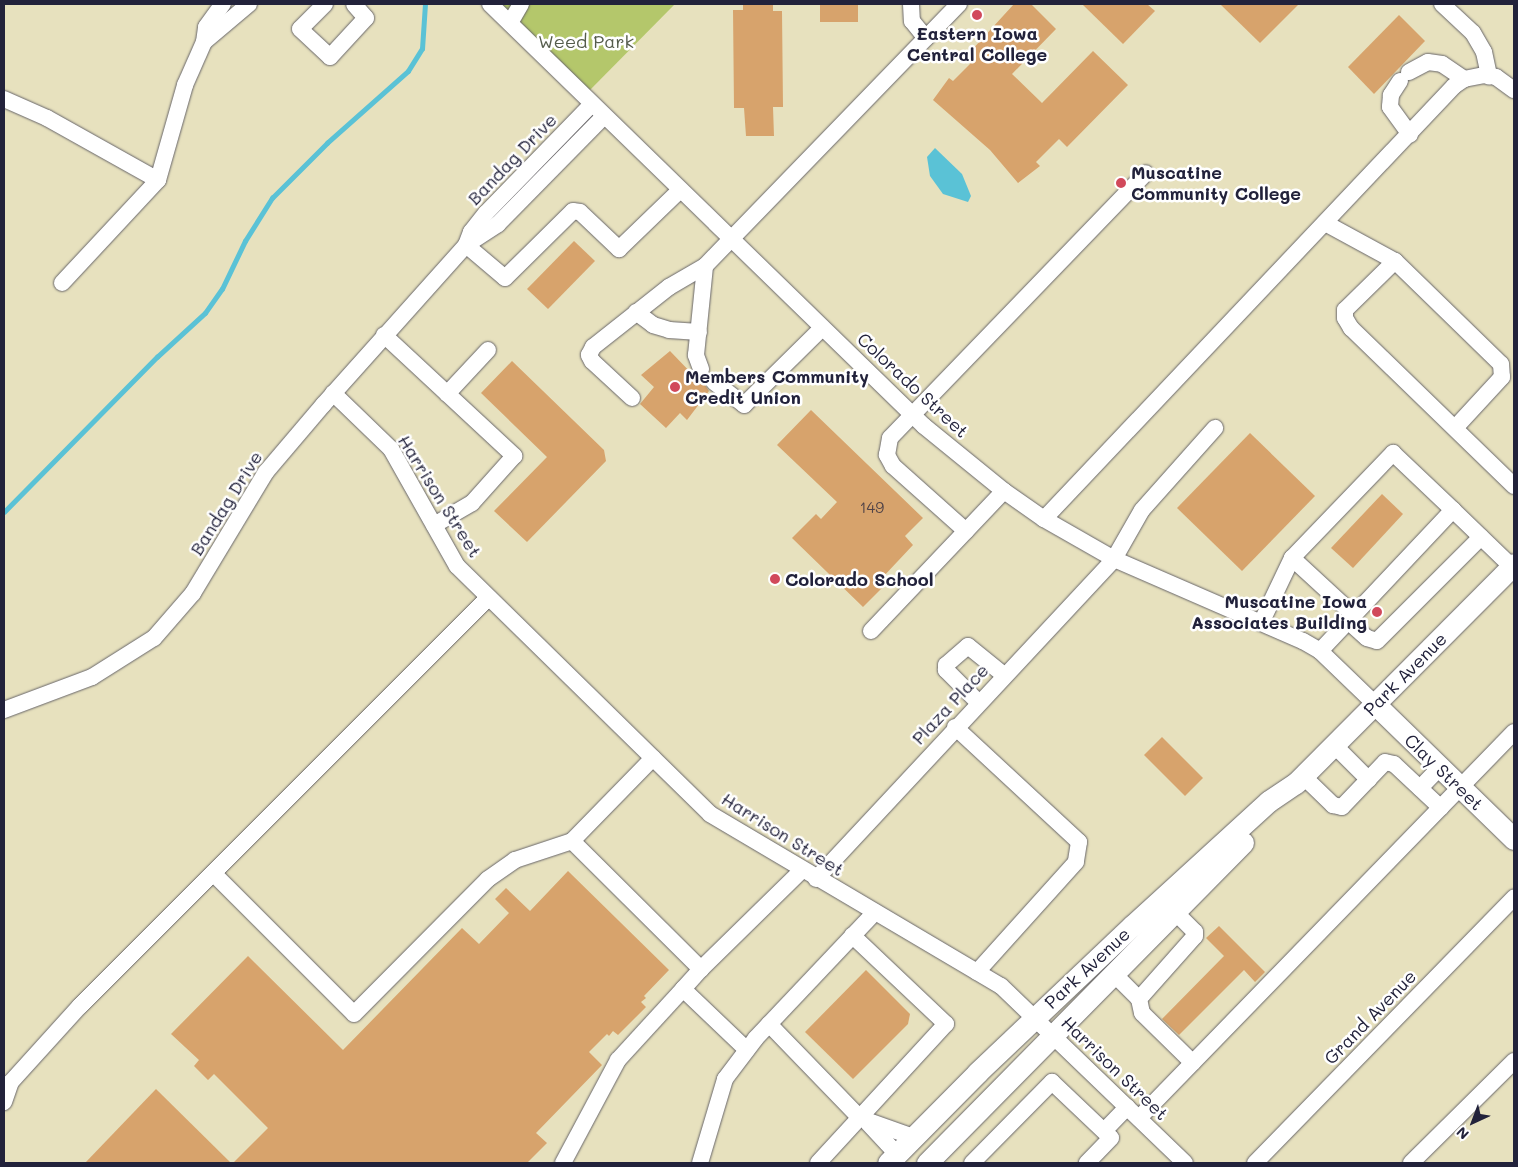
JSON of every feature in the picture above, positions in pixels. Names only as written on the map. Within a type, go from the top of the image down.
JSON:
[{"type":"main road","name":"Park Avenue","points":[[926,1163],[1113,972],[1168,905],[1269,801],[1299,779],[1513,566]]},
{"type":"main road","name":"Clay Street","points":[[1375,704],[1514,839]]},
{"type":"main road","name":"Park Avenue","points":[[892,1159],[1034,1017],[1168,905]]},
{"type":"street","points":[[62,283],[158,180],[185,85],[204,42],[206,27],[223,4]]},
{"type":"street","points":[[204,42],[248,4]]},
{"type":"street","points":[[318,6],[300,29],[330,57],[366,18],[354,4]]},
{"type":"street","name":"Colorado Street","points":[[490,4],[730,240],[911,414],[1004,491],[1044,519],[1114,559],[1262,621],[1320,651],[1375,704]]},
{"type":"street","points":[[510,23],[521,4]]},
{"type":"street","points":[[911,4],[912,21],[926,38]]},
{"type":"street","points":[[632,398],[592,361],[589,355],[607,334],[636,312],[705,266],[959,4]]},
{"type":"street","points":[[1442,4],[1473,33],[1484,52],[1490,76]]},
{"type":"street","points":[[1410,135],[1390,107],[1391,96],[1405,76],[1428,62],[1442,64],[1464,79]]},
{"type":"street","points":[[1044,519],[1464,79],[1490,76],[1514,90]]},
{"type":"street","points":[[4,99],[47,118],[158,180]]},
{"type":"street","name":"Bandag Drive","points":[[466,245],[471,232],[486,213],[592,104]]},
{"type":"street","name":"Bandag Drive","points":[[4,710],[92,677],[154,638],[194,592],[266,472],[333,393],[466,245],[498,224],[604,116]]},
{"type":"street","points":[[966,532],[892,466],[887,456],[890,438],[911,414],[1146,173]]},
{"type":"street","points":[[466,245],[505,278],[573,211],[580,212],[619,249],[680,190]]},
{"type":"street","points":[[1325,223],[1395,262],[1501,364],[1502,377],[1455,428]]},
{"type":"street","points":[[1395,262],[1345,310],[1345,318],[1351,328],[1514,486]]},
{"type":"street","points":[[701,369],[696,355],[705,266]]},
{"type":"street","points":[[636,312],[661,327],[698,332]]},
{"type":"street","points":[[714,382],[744,405],[822,328]]},
{"type":"street","points":[[384,335],[514,456],[472,503],[434,525]]},
{"type":"street","points":[[447,394],[488,350]]},
{"type":"street","name":"Harrison Street","points":[[333,393],[391,449],[457,566],[710,814],[816,879],[1001,986],[1185,1163]]},
{"type":"street","name":"Plaza Place","points":[[816,879],[955,727],[1114,559],[1142,510],[1215,428]]},
{"type":"street","points":[[1262,621],[1292,558],[1393,453],[1513,566]]},
{"type":"street","points":[[871,631],[1004,491]]},
{"type":"street","points":[[1320,651],[1453,510]]},
{"type":"street","points":[[1292,558],[1351,618],[1367,638],[1377,641],[1481,537]]},
{"type":"street","points":[[4,1102],[11,1082],[80,1006],[489,598]]},
{"type":"street","points":[[979,703],[946,670],[946,665],[968,646],[1004,675]]},
{"type":"street","points":[[955,727],[1079,842],[1076,862],[977,972]]},
{"type":"street","points":[[1105,1130],[1133,1113],[1192,1063],[1514,732]]},
{"type":"street","points":[[1334,745],[1369,780]]},
{"type":"street","points":[[212,873],[354,1014],[488,879],[515,860],[572,841],[653,758]]},
{"type":"street","points":[[1299,779],[1333,805],[1342,807],[1386,762],[1394,764],[1441,808]]},
{"type":"street","points":[[1420,788],[1440,767]]},
{"type":"street","points":[[572,841],[701,969]]},
{"type":"street","points":[[563,1163],[618,1060],[701,969],[802,870]]},
{"type":"street","name":"Grand Avenue","points":[[1255,1163],[1514,898]]},
{"type":"street","points":[[1138,999],[1195,936],[1195,932],[1168,905]]},
{"type":"street","points":[[700,1163],[725,1079],[769,1024],[874,912]]},
{"type":"street","points":[[818,1163],[863,1119],[946,1024],[852,935]]},
{"type":"street","points":[[1113,972],[1138,999],[1142,1013],[1192,1063]]},
{"type":"street","points":[[683,989],[747,1050]]},
{"type":"street","points":[[769,1024],[863,1119],[892,1159]]},
{"type":"street","points":[[1411,1163],[1514,1061]]},
{"type":"street","points":[[972,1163],[1052,1082],[1105,1130],[1111,1138],[1087,1163]]},
{"type":"street","points":[[863,1119],[913,1137]]},
{"type":"green space","name":"Weed Park","points":[[492,4],[675,4],[586,94]]},
{"type":"water","points":[[935,148],[962,174],[971,196],[968,202],[943,194],[930,176],[927,157]]},
{"type":"building","points":[[743,4],[773,4],[773,11],[782,11],[783,107],[773,107],[774,136],[746,136],[744,108],[734,108],[733,10],[743,10]]},
{"type":"building","points":[[820,4],[858,4],[858,22],[820,22]]},
{"type":"building","points":[[1014,4],[1031,4],[1056,29],[1012,74],[1042,103],[1093,51],[1128,85],[1067,147],[1059,139],[1036,162],[1040,166],[1018,183],[990,150],[933,100],[949,78],[953,81],[976,58],[970,52]]},
{"type":"building","points":[[1082,4],[1147,4],[1155,11],[1123,44]]},
{"type":"building","points":[[1220,4],[1299,4],[1260,43]]},
{"type":"building","points":[[1399,15],[1425,41],[1374,94],[1348,67]]},
{"type":"building","points":[[574,241],[595,261],[548,309],[527,289]]},
{"type":"building","points":[[670,351],[695,377],[705,378],[705,385],[709,391],[687,420],[680,413],[666,428],[640,404],[654,387],[641,375]]},
{"type":"building","points":[[512,361],[604,450],[606,461],[527,542],[494,511],[547,457],[481,393]]},
{"type":"building","points":[[811,410],[923,518],[905,536],[913,545],[882,578],[887,583],[863,607],[792,538],[816,514],[821,519],[837,502],[777,445]]},
{"type":"building","points":[[1250,433],[1315,496],[1242,571],[1177,508]]},
{"type":"building","points":[[1382,494],[1403,514],[1353,568],[1331,548]]},
{"type":"building","points":[[1162,737],[1203,778],[1185,796],[1144,755]]},
{"type":"building","points":[[568,871],[669,970],[644,996],[646,998],[641,1002],[646,1007],[618,1035],[613,1031],[609,1036],[607,1034],[589,1052],[602,1065],[536,1133],[547,1143],[527,1163],[233,1163],[268,1128],[214,1074],[208,1080],[194,1066],[199,1060],[171,1034],[248,956],[343,1050],[462,928],[479,944],[509,913],[495,899],[506,888],[530,911]]},
{"type":"building","points":[[1219,926],[1265,972],[1255,982],[1244,970],[1179,1035],[1162,1019],[1224,956],[1206,938]]},
{"type":"building","points":[[866,970],[910,1014],[908,1024],[853,1079],[805,1032]]},
{"type":"building","points":[[156,1089],[231,1163],[85,1163]]},
{"type":"waterway","points":[[4,512],[157,357],[205,313],[222,289],[245,241],[272,198],[327,143],[408,71],[422,49],[425,4]]},
{"type":"place","name":"Eastern Iowa Central College","points":[[977,15]]},
{"type":"place","name":"Muscatine Community College","points":[[1121,183]]},
{"type":"place","name":"Members Community Credit Union","points":[[675,387]]},
{"type":"place","name":"Colorado School","points":[[775,579]]},
{"type":"place","name":"Muscatine Iowa Associates Building","points":[[1377,612]]}]
